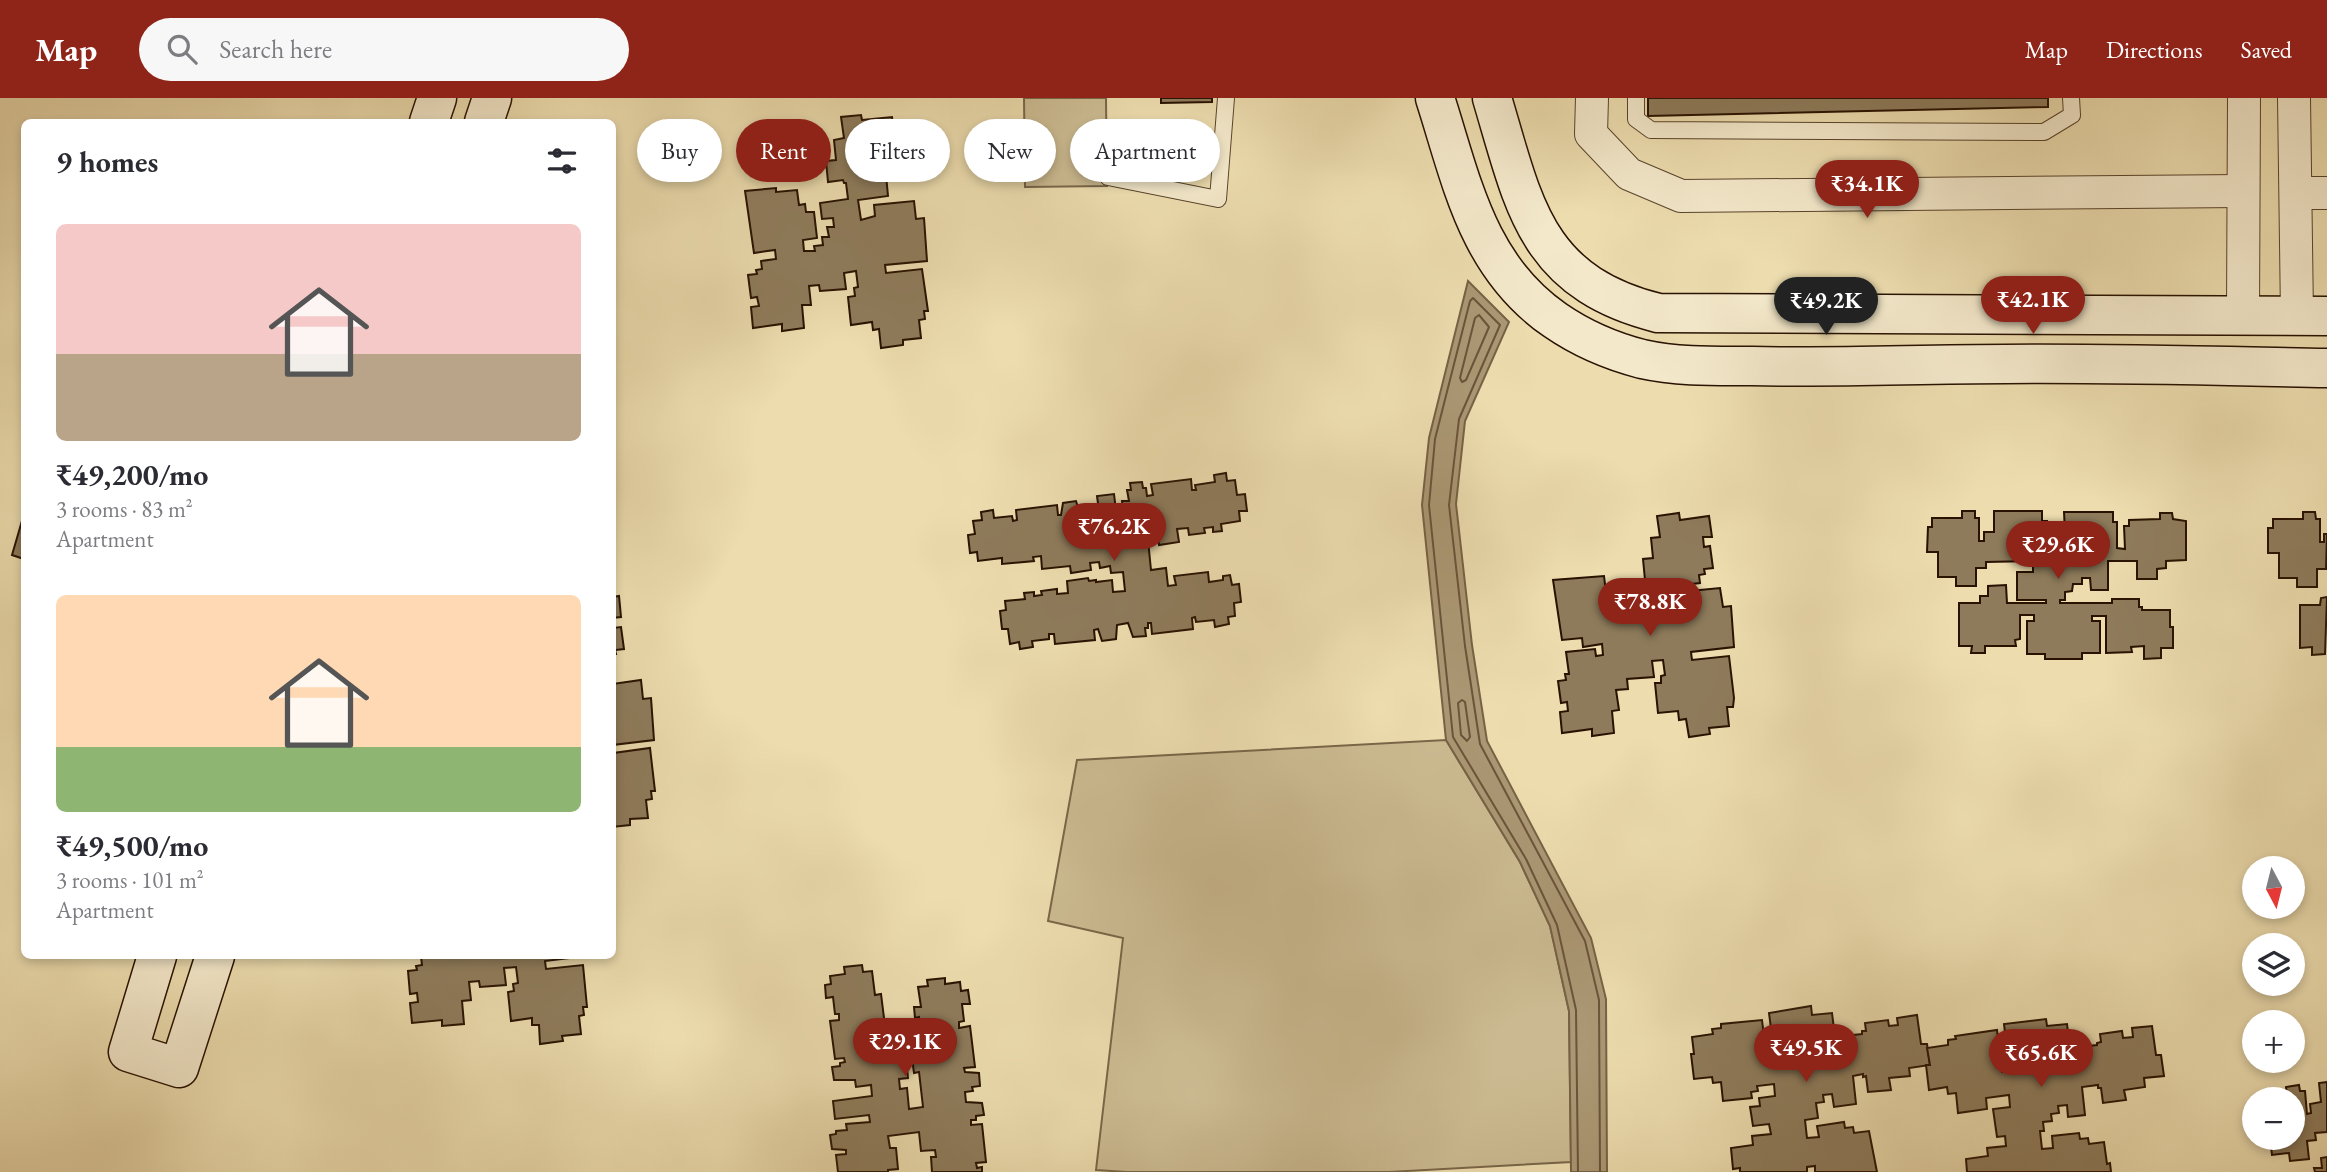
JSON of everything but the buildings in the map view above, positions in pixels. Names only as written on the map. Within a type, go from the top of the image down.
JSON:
[{"type":"main road","points":[[430,119],[437,98]]},
{"type":"main road","points":[[485,119],[492,98]]},
{"type":"main road","points":[[1434,98],[1473,219],[1488,248],[1529,298],[1554,319],[1611,350],[1673,365],[1807,368],[2005,364],[2327,368]]},
{"type":"main road","points":[[1492,98],[1522,198],[1533,224],[1548,247],[1587,285],[1621,302],[1658,313],[2312,316]]},
{"type":"main road","points":[[2001,313],[2005,364]]},
{"type":"main road","points":[[156,959],[128,1052],[179,1068],[214,959]]},
{"type":"street","points":[[1592,98],[1591,134],[1629,174],[1681,195],[2242,191]]},
{"type":"street","points":[[2243,315],[2244,98]]},
{"type":"street","points":[[2294,98],[2312,193],[2312,316]]},
{"type":"lane","points":[[1220,174],[1226,98]]},
{"type":"lane","points":[[1636,98],[1636,119],[1651,130],[2044,132],[2072,116],[2071,98]]},
{"type":"lane","points":[[1133,182],[1218,199],[1219,182]]},
{"type":"shaded area","points":[[1024,98],[1106,98],[1106,119],[1070,119],[1070,182],[1107,182],[1107,186],[1025,187],[1025,182],[1056,182],[1056,119],[1024,119]]},
{"type":"shaded area","points":[[1446,740],[1520,862],[1550,926],[1569,1011],[1571,1162],[1389,1172],[1096,1170],[1123,938],[1048,921],[1077,760]]},
{"type":"water","points":[[1468,281],[1509,322],[1465,421],[1456,504],[1472,645],[1487,741],[1591,938],[1606,999],[1607,1172],[1571,1172],[1569,1011],[1550,926],[1520,862],[1446,740],[1422,505],[1429,438]]}]
